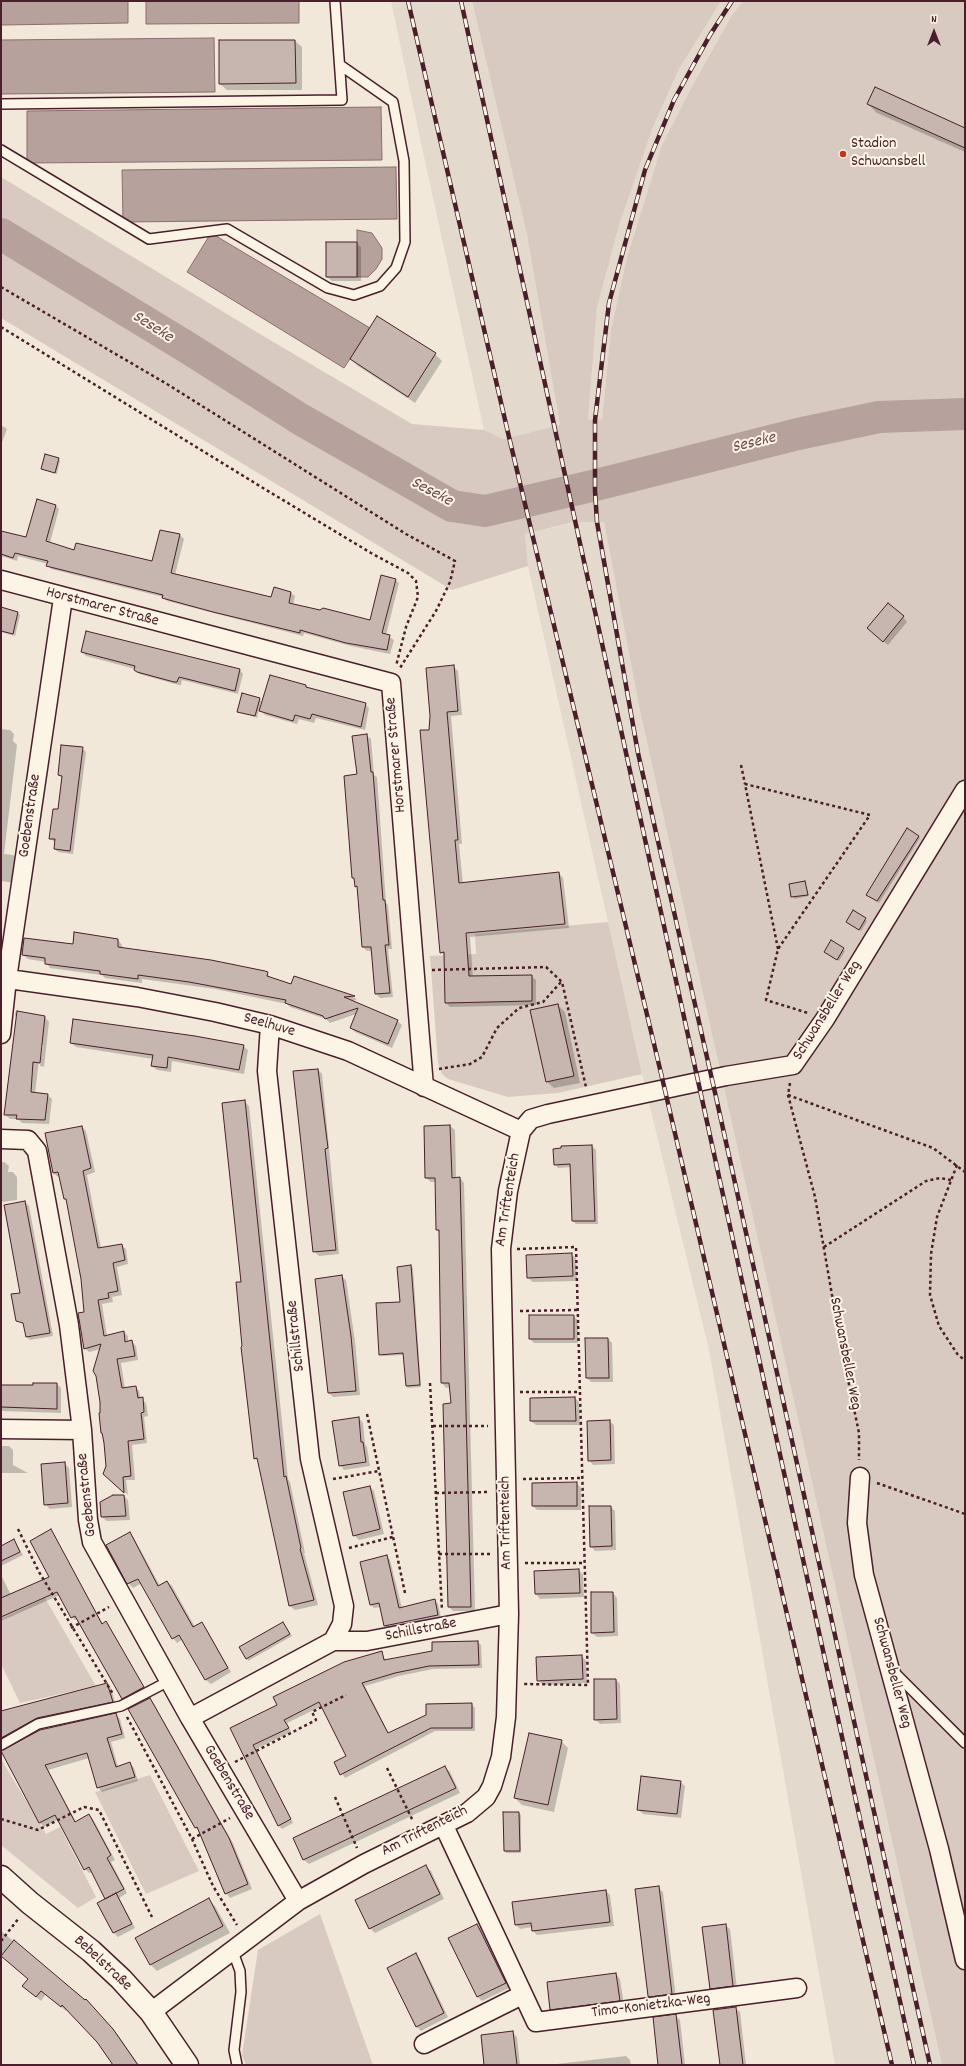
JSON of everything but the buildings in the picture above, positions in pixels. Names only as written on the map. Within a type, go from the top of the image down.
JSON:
[{"type":"main road","name":"Bebelstraße","points":[[1,1877],[30,1903],[96,1956],[121,1979],[150,2012],[187,2065]]},
{"type":"street","name":"Horstmarer Straße","points":[[1,580],[63,598],[391,683],[423,1079]]},
{"type":"street","name":"Goebenstraße","points":[[1,1034],[4,978],[63,598]]},
{"type":"street","name":"Schwansbeller Weg","points":[[793,1065],[825,1019],[965,790]]},
{"type":"street","name":"Seelhuve","points":[[4,978],[137,997],[270,1025],[348,1051],[423,1079],[521,1131]]},
{"type":"street","name":"Schillstraße","points":[[270,1025],[267,1071],[309,1452],[344,1606],[342,1624],[333,1641]]},
{"type":"street","name":"Am Triftenteich","points":[[150,2012],[298,1901],[364,1864],[444,1826],[467,1813],[486,1796],[492,1786],[501,1757],[506,1717],[509,1614],[501,1249],[508,1191],[521,1131],[531,1119],[726,1076],[793,1065]]},
{"type":"street","name":"Goebenstraße","points":[[1,1139],[28,1140],[37,1151],[69,1325],[82,1430],[88,1520],[92,1542],[190,1718],[298,1901]]},
{"type":"street","points":[[1,1429],[82,1430]]},
{"type":"street","name":"Schwansbeller Weg","points":[[860,1477],[857,1523],[864,1575],[939,1849],[965,1960]]},
{"type":"street","name":"Schillstraße","points":[[190,1718],[333,1641],[367,1641],[509,1614]]},
{"type":"street","name":"Timo-Konietzka-Weg","points":[[444,1826],[522,1995],[536,2022],[797,1988]]},
{"type":"street","points":[[424,2044],[522,1995]]},
{"type":"lane","points":[[1,104],[342,100],[335,1]]},
{"type":"lane","points":[[1,150],[149,239],[227,229],[328,288],[354,295],[380,286],[396,268],[405,242],[404,161],[393,102],[340,65]]},
{"type":"lane","points":[[890,1668],[965,1743]]},
{"type":"lane","points":[[1,1745],[38,1724],[121,1706],[169,1681]]},
{"type":"lane","points":[[237,2065],[234,2050],[241,1992],[239,1944]]},
{"type":"path","points":[[1,287],[167,384],[406,534],[455,561],[450,582],[436,611],[391,683]]},
{"type":"path","points":[[1,327],[263,488],[371,553],[408,573],[416,581],[418,597],[406,627],[391,683]]},
{"type":"path","points":[[741,765],[778,949]]},
{"type":"path","points":[[745,784],[870,815],[778,949],[766,1000],[825,1019]]},
{"type":"path","points":[[414,970],[546,967],[562,982],[590,1106]]},
{"type":"path","points":[[423,1079],[470,1064],[482,1057],[497,1028],[519,1008],[543,1002],[562,982]]},
{"type":"path","name":"Schwansbeller Weg","points":[[793,1065],[788,1095],[815,1197],[859,1433],[860,1477]]},
{"type":"path","points":[[788,1095],[926,1145],[957,1165],[965,1172]]},
{"type":"path","points":[[957,1165],[937,1217],[931,1254],[930,1295],[939,1326],[958,1355],[965,1360]]},
{"type":"path","points":[[824,1247],[926,1181],[940,1178],[951,1180]]},
{"type":"path","points":[[501,1249],[576,1247],[588,1685],[507,1684]]},
{"type":"path","points":[[502,1311],[578,1310]]},
{"type":"path","points":[[430,1383],[443,1627]]},
{"type":"path","points":[[504,1393],[580,1392]]},
{"type":"path","points":[[367,1414],[405,1593]]},
{"type":"path","points":[[433,1426],[504,1426]]},
{"type":"path","points":[[315,1483],[379,1471]]},
{"type":"path","points":[[860,1477],[965,1514]]},
{"type":"path","points":[[436,1493],[582,1478]]},
{"type":"path","points":[[18,1529],[38,1572],[71,1628],[121,1706],[192,1839],[239,1944]]},
{"type":"path","points":[[331,1553],[393,1537]]},
{"type":"path","points":[[439,1554],[584,1563]]},
{"type":"path","points":[[71,1628],[123,1600]]},
{"type":"path","points":[[220,1769],[316,1720],[312,1712],[346,1695]]},
{"type":"path","points":[[387,1768],[420,1837]]},
{"type":"path","points":[[335,1797],[364,1864]]},
{"type":"path","points":[[1,1819],[38,1830],[84,1807],[99,1810],[152,1917]]},
{"type":"path","points":[[192,1839],[244,1810]]},
{"type":"path","points":[[1,1941],[30,1903]]},
{"type":"shaded area","points":[[1,1],[128,1],[128,23],[1,25]]},
{"type":"shaded area","points":[[146,1],[299,1],[299,23],[146,24]]},
{"type":"shaded area","points":[[391,1],[472,1],[527,235],[560,425],[503,439],[484,430]]},
{"type":"shaded area","points":[[472,1],[721,1],[679,69],[653,127],[619,225],[597,308],[588,420],[602,419],[611,330],[627,257],[662,145],[690,90],[732,15],[743,1],[965,1],[965,2065],[942,2065],[640,711],[604,522],[574,522],[525,534],[528,566],[452,590],[1,318],[1,177],[412,424],[484,430],[503,439],[560,425],[527,235]]},
{"type":"shaded area","points":[[721,1],[743,1],[732,15],[690,90],[662,145],[627,257],[611,330],[602,419],[588,420],[597,308],[619,225],[653,127],[679,69]]},
{"type":"shaded area","points":[[214,38],[215,92],[1,94],[1,40]]},
{"type":"shaded area","points":[[381,107],[382,160],[27,163],[27,111]]},
{"type":"shaded area","points":[[396,167],[397,219],[123,222],[122,170]]},
{"type":"shaded area","points":[[357,230],[372,233],[382,248],[382,259],[376,269],[368,277],[357,277]]},
{"type":"shaded area","points":[[211,233],[370,328],[344,368],[187,272]]},
{"type":"shaded area","points":[[581,521],[604,522],[640,711],[942,2065],[835,2065],[709,1350],[642,1074],[528,566],[525,534]]},
{"type":"shaded area","points":[[608,922],[642,1074],[558,1093],[508,1097],[448,1079],[442,1074],[438,1063],[430,956],[476,954],[475,934]]},
{"type":"shaded area","points":[[45,1598],[96,1686],[20,1703],[1,1664],[1,1619]]},
{"type":"shaded area","points":[[1,1759],[46,1834],[60,1827],[96,1897],[78,1908],[1,1845]]},
{"type":"shaded area","points":[[150,1775],[199,1871],[146,1894],[95,1792]]},
{"type":"shaded area","points":[[320,1914],[373,2065],[246,2065],[242,2055],[258,1950]]},
{"type":"waterway","name":"Seseke","points":[[1,234],[188,348],[300,419],[452,506],[485,511],[596,485],[798,434],[879,417],[965,414]]},
{"type":"railway","points":[[408,1],[509,437],[660,1069],[892,2065]]},
{"type":"railway","points":[[461,1],[914,2065]]},
{"type":"railway","points":[[732,1],[710,35],[674,100],[645,170],[609,303],[595,420],[595,491],[597,522],[638,753],[716,1097],[930,2065]]},
{"type":"place","name":"Stadion Schwansbell","points":[[843,154]]}]
